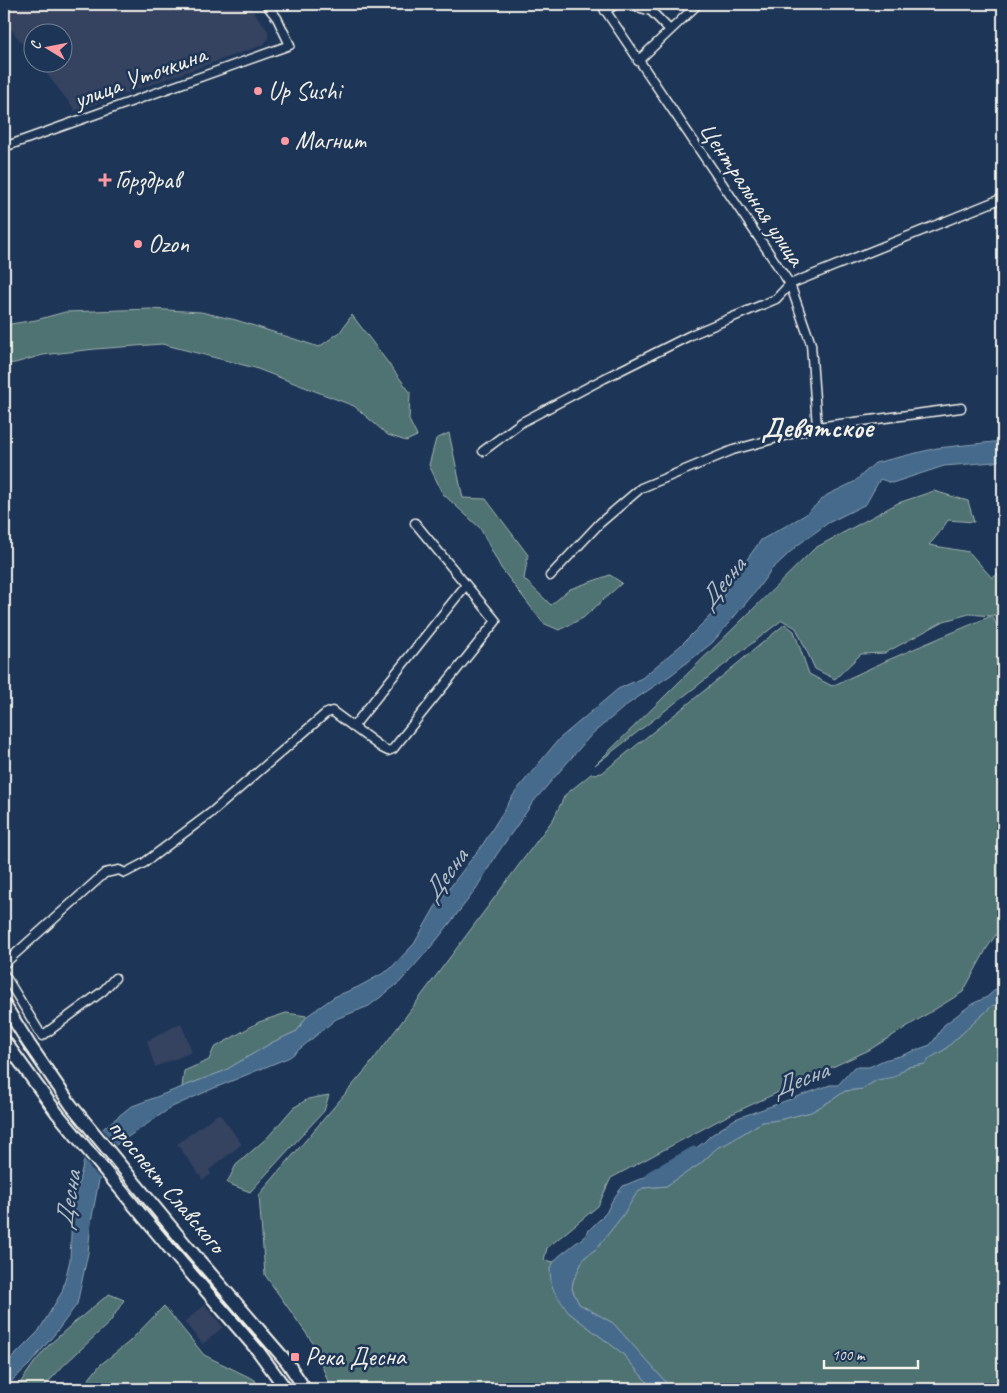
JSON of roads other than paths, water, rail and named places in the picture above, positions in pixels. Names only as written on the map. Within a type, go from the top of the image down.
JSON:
[{"type":"main road","name":"проспект Славского","points":[[4,1004],[71,1104],[186,1245],[287,1362],[305,1389]]},
{"type":"main road","name":"проспект Славского","points":[[4,1040],[56,1113],[258,1351],[286,1389]]},
{"type":"street","name":"улица Уточкина","points":[[4,147],[290,45],[277,18],[266,4]]},
{"type":"street","points":[[603,7],[616,4]]},
{"type":"street","points":[[627,4],[651,11],[670,30]]},
{"type":"street","points":[[638,61],[698,4]]},
{"type":"street","name":"Центральная улица","points":[[603,7],[790,284],[811,344],[817,428]]},
{"type":"street","points":[[483,451],[522,422],[605,378],[693,334],[776,300],[790,284],[1003,198]]},
{"type":"street","points":[[550,576],[600,522],[641,488],[733,450],[817,428],[961,408]]},
{"type":"street","points":[[4,964],[105,873],[119,870],[125,872],[144,863],[212,812],[325,714],[332,711],[382,748],[388,751],[393,748],[496,621],[415,522]]},
{"type":"street","points":[[353,727],[466,585]]},
{"type":"street","points":[[4,974],[42,1036],[103,992],[115,978]]},
{"type":"waterway","name":"Десна","points":[[651,1176],[694,1152]]},
{"type":"place","name":"Up Sushi","points":[[258,91]]},
{"type":"place","name":"Магнит","points":[[285,141]]},
{"type":"place","name":"Горздрав","points":[[105,180]]},
{"type":"place","name":"Ozon","points":[[138,244]]},
{"type":"place","name":"Река Десна","points":[[295,1357]]},
{"type":"district","name":"Девятское","points":[[817,427]]}]
